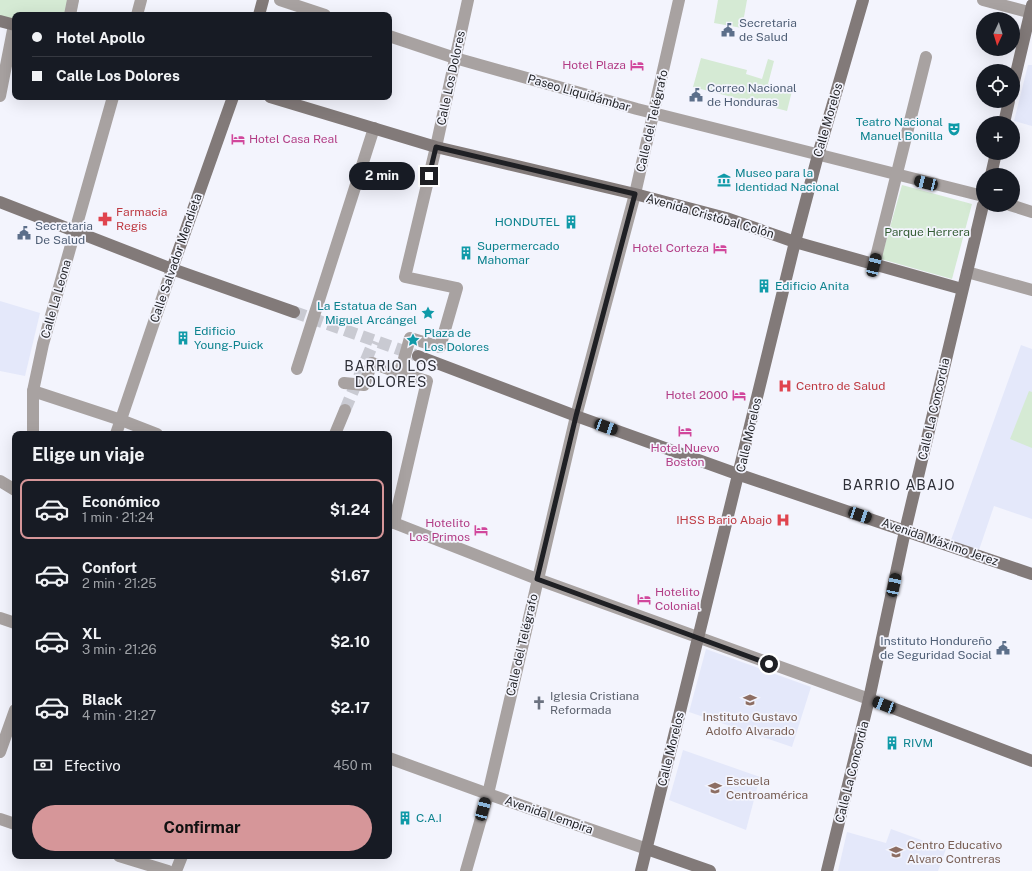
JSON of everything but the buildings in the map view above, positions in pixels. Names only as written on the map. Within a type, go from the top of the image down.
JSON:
[{"type":"main road","points":[[260,12],[263,0]]},
{"type":"main road","name":"Calle Morelos","points":[[641,871],[698,638],[740,475],[795,242],[818,155],[863,0]]},
{"type":"main road","points":[[1018,64],[1031,10]]},
{"type":"main road","points":[[0,21],[12,24]]},
{"type":"main road","name":"Calle Salvador Mendieta","points":[[172,268],[232,100]]},
{"type":"main road","name":"Avenida Cristóbal Colón","points":[[280,100],[436,147],[635,194],[726,218],[795,242],[962,289]]},
{"type":"main road","points":[[0,202],[172,268],[294,312]]},
{"type":"main road","name":"Calle La Concordia","points":[[828,871],[869,699],[962,289],[981,212]]},
{"type":"main road","name":"Avenida Máximo Jerez","points":[[418,356],[576,416],[740,475],[1032,574]]},
{"type":"main road","points":[[869,699],[1032,761]]},
{"type":"main road","name":"Avenida Lempira","points":[[647,849],[710,871]]},
{"type":"street","points":[[70,12],[72,0]]},
{"type":"street","points":[[138,12],[141,0]]},
{"type":"street","points":[[280,0],[316,12]]},
{"type":"street","name":"Calle Los Dolores","points":[[400,373],[410,338],[440,347],[457,288],[405,277],[436,147],[468,0]]},
{"type":"street","name":"Calle del Telégrafo","points":[[466,871],[488,794],[576,416],[635,194],[679,0]]},
{"type":"street","points":[[983,0],[1031,10]]},
{"type":"street","points":[[0,96],[12,35]]},
{"type":"street","name":"Paseo Liquidámbar","points":[[392,37],[455,58],[654,113],[897,176],[976,194]]},
{"type":"street","points":[[874,265],[926,57]]},
{"type":"street","name":"Calle La Leona","points":[[33,431],[33,391],[43,344],[112,100]]},
{"type":"street","points":[[297,369],[374,128]]},
{"type":"street","points":[[1020,208],[1032,212]]},
{"type":"street","name":"Calle Salvador Mendieta","points":[[117,431],[172,268]]},
{"type":"street","points":[[967,272],[1032,290]]},
{"type":"street","points":[[344,383],[364,385],[372,363],[427,381],[392,522],[537,579],[869,699]]},
{"type":"street","points":[[33,391],[121,420],[149,431]]},
{"type":"street","points":[[336,431],[345,410]]},
{"type":"street","points":[[0,481],[12,488]]},
{"type":"street","points":[[0,618],[12,623]]},
{"type":"street","points":[[0,752],[12,718]]},
{"type":"street","name":"Avenida Lempira","points":[[392,759],[647,849]]},
{"type":"street","points":[[0,819],[12,823]]},
{"type":"street","points":[[129,859],[168,871]]},
{"type":"street","points":[[176,871],[181,859]]},
{"type":"shaded area","points":[[1028,65],[1032,65],[1032,126],[1020,123],[1020,116],[1015,116],[1017,108],[1020,108],[1020,97]]},
{"type":"shaded area","points":[[0,301],[40,313],[25,376],[0,371]]},
{"type":"shaded area","points":[[1021,345],[1032,349],[1032,519],[994,506],[979,550],[951,540]]},
{"type":"shaded area","name":"Instituto Gustavo Adolfo Alvarado","points":[[706,649],[811,687],[792,747],[689,712]]},
{"type":"shaded area","name":"Escuela Centroamérica","points":[[683,750],[760,777],[746,830],[669,800]]},
{"type":"shaded area","points":[[891,829],[946,849],[938,871],[838,871],[847,832],[886,843]]},
{"type":"green space","points":[[0,0],[68,0],[66,12],[12,12],[12,21],[0,18]]},
{"type":"green space","points":[[718,0],[747,0],[742,28],[714,23]]},
{"type":"green space","points":[[701,58],[747,70],[746,74],[762,79],[768,59],[774,61],[768,84],[792,91],[787,111],[693,87]]},
{"type":"green space","name":"Parque Herrera","points":[[902,185],[972,204],[952,279],[881,259]]},
{"type":"green space","points":[[1029,391],[1032,392],[1032,448],[1010,439]]},
{"type":"tunnel","points":[[294,312],[415,355]]},
{"type":"tunnel","points":[[345,410],[374,341]]},
{"type":"place","name":"Secretaria de Salud","points":[[728,30]]},
{"type":"place","name":"Hotel Plaza","points":[[637,65]]},
{"type":"place","name":"Correo Nacional de Honduras","points":[[696,95]]},
{"type":"place","name":"Teatro Nacional Manuel Bonilla","points":[[954,129]]},
{"type":"place","name":"Hotel Casa Real","points":[[238,139]]},
{"type":"place","name":"Museo para la Identidad Nacional","points":[[724,180]]},
{"type":"place","name":"Farmacia Regis","points":[[105,219]]},
{"type":"place","name":"HONDUTEL","points":[[571,222]]},
{"type":"place","name":"Secretaria De Salud","points":[[24,233]]},
{"type":"place","name":"Hotel Corteza","points":[[720,248]]},
{"type":"place","name":"Supermercado Mahomar","points":[[466,253]]},
{"type":"place","name":"Edificio Anita","points":[[764,286]]},
{"type":"place","name":"La Estatua de San Miguel Arcángel","points":[[428,313]]},
{"type":"place","name":"Edificio Young-Puick","points":[[183,338]]},
{"type":"place","name":"Plaza de Los Dolores","points":[[413,340]]},
{"type":"place","name":"Centro de Salud","points":[[785,386]]},
{"type":"place","name":"Hotel 2000","points":[[739,395]]},
{"type":"place","name":"Hotel Nuevo Boston","points":[[685,431]]},
{"type":"place","name":"IHSS Bario Abajo","points":[[783,520]]},
{"type":"place","name":"Hotelito Los Primos","points":[[481,530]]},
{"type":"place","name":"Hotelito Colonial","points":[[644,599]]},
{"type":"place","name":"Instituto Hondureño de Seguridad Social","points":[[1003,648]]},
{"type":"place","name":"Instituto Gustavo Adolfo Alvarado","points":[[750,700]]},
{"type":"place","name":"Iglesia Cristiana Reformada","points":[[539,703]]},
{"type":"place","name":"RIVM","points":[[892,743]]},
{"type":"place","name":"Escuela Centroamérica","points":[[715,788]]},
{"type":"place","name":"C.A.I","points":[[405,818]]},
{"type":"place","name":"Centro Educativo Alvaro Contreras","points":[[896,852]]},
{"type":"district","name":"BARRIO LOS DOLORES","points":[[391,374]]},
{"type":"district","name":"BARRIO ABAJO","points":[[899,485]]},
{"type":"route","points":[[429,176],[436,147],[635,194],[576,416],[537,579],[769,664]]}]
